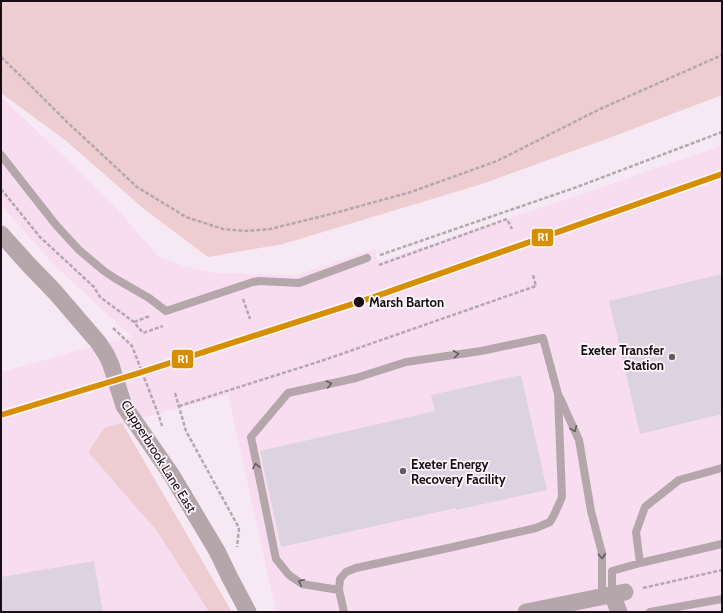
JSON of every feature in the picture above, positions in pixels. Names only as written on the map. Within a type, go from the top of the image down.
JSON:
[{"type":"street","name":"Clapperbrook Lane East","points":[[1,234],[55,292],[98,342],[106,354],[124,406],[171,474],[217,551],[248,612]]},
{"type":"street","points":[[526,612],[613,594],[619,612]]},
{"type":"lane","points":[[1,156],[56,225],[79,250],[104,271],[149,298],[166,311],[253,282],[299,283],[367,258]]},
{"type":"lane","points":[[339,590],[302,584],[289,575],[276,559],[251,437],[288,393],[356,378],[406,362],[481,351],[543,338],[558,394],[579,440],[591,511],[613,594]]},
{"type":"lane","points":[[344,612],[339,590],[340,579],[346,572],[356,568],[536,528],[550,522],[562,497],[558,394]]},
{"type":"lane","points":[[640,563],[636,532],[645,507],[679,480],[722,468]]},
{"type":"lane","points":[[613,594],[612,571],[722,544]]},
{"type":"lane","points":[[650,612],[722,598]]},
{"type":"path","points":[[1,57],[67,122],[137,187],[186,217],[223,229],[246,232],[270,229],[411,192],[497,161],[600,109],[722,55]]},
{"type":"path","points":[[512,230],[507,219],[373,268],[367,258],[374,257],[577,188],[722,132]]},
{"type":"path","points":[[1,189],[40,237],[94,287],[100,297],[134,322],[143,333]]},
{"type":"path","points":[[179,406],[324,360],[536,286],[533,275]]},
{"type":"path","points":[[134,322],[138,321]]},
{"type":"path","points":[[112,327],[132,346],[159,416]]},
{"type":"path","points":[[175,393],[186,431],[239,528],[236,553]]},
{"type":"path","points":[[613,594],[722,570]]},
{"type":"shaded area","points":[[1,1],[722,1],[722,95],[482,184],[283,244],[208,257],[144,209],[65,140],[1,93]]},
{"type":"shaded area","points":[[1,97],[112,203],[159,257],[184,266],[215,273],[298,275],[375,249],[378,262],[600,188],[722,145],[722,612],[276,612],[228,395],[104,428],[88,452],[156,530],[209,612],[1,612],[1,372],[132,337],[54,265],[7,212],[1,203]]},
{"type":"shaded area","points":[[122,423],[232,612],[209,612],[156,530],[88,452],[104,428]]},
{"type":"building","name":"Exeter Transfer Station","points":[[722,274],[722,414],[640,434],[609,301]]},
{"type":"building","name":"Exeter Energy Recovery Facility","points":[[521,375],[547,490],[456,510],[456,508],[281,547],[260,451],[435,411],[431,395]]},
{"type":"building","points":[[94,561],[103,612],[1,612],[1,577]]},
{"type":"transit line","name":"R1","points":[[1,415],[139,373],[371,298],[722,174]]},
{"type":"place","name":"Marsh Barton","points":[[359,302]]},
{"type":"place","name":"Exeter Transfer Station","points":[[672,357]]},
{"type":"place","name":"Exeter Energy Recovery Facility","points":[[403,471]]}]
